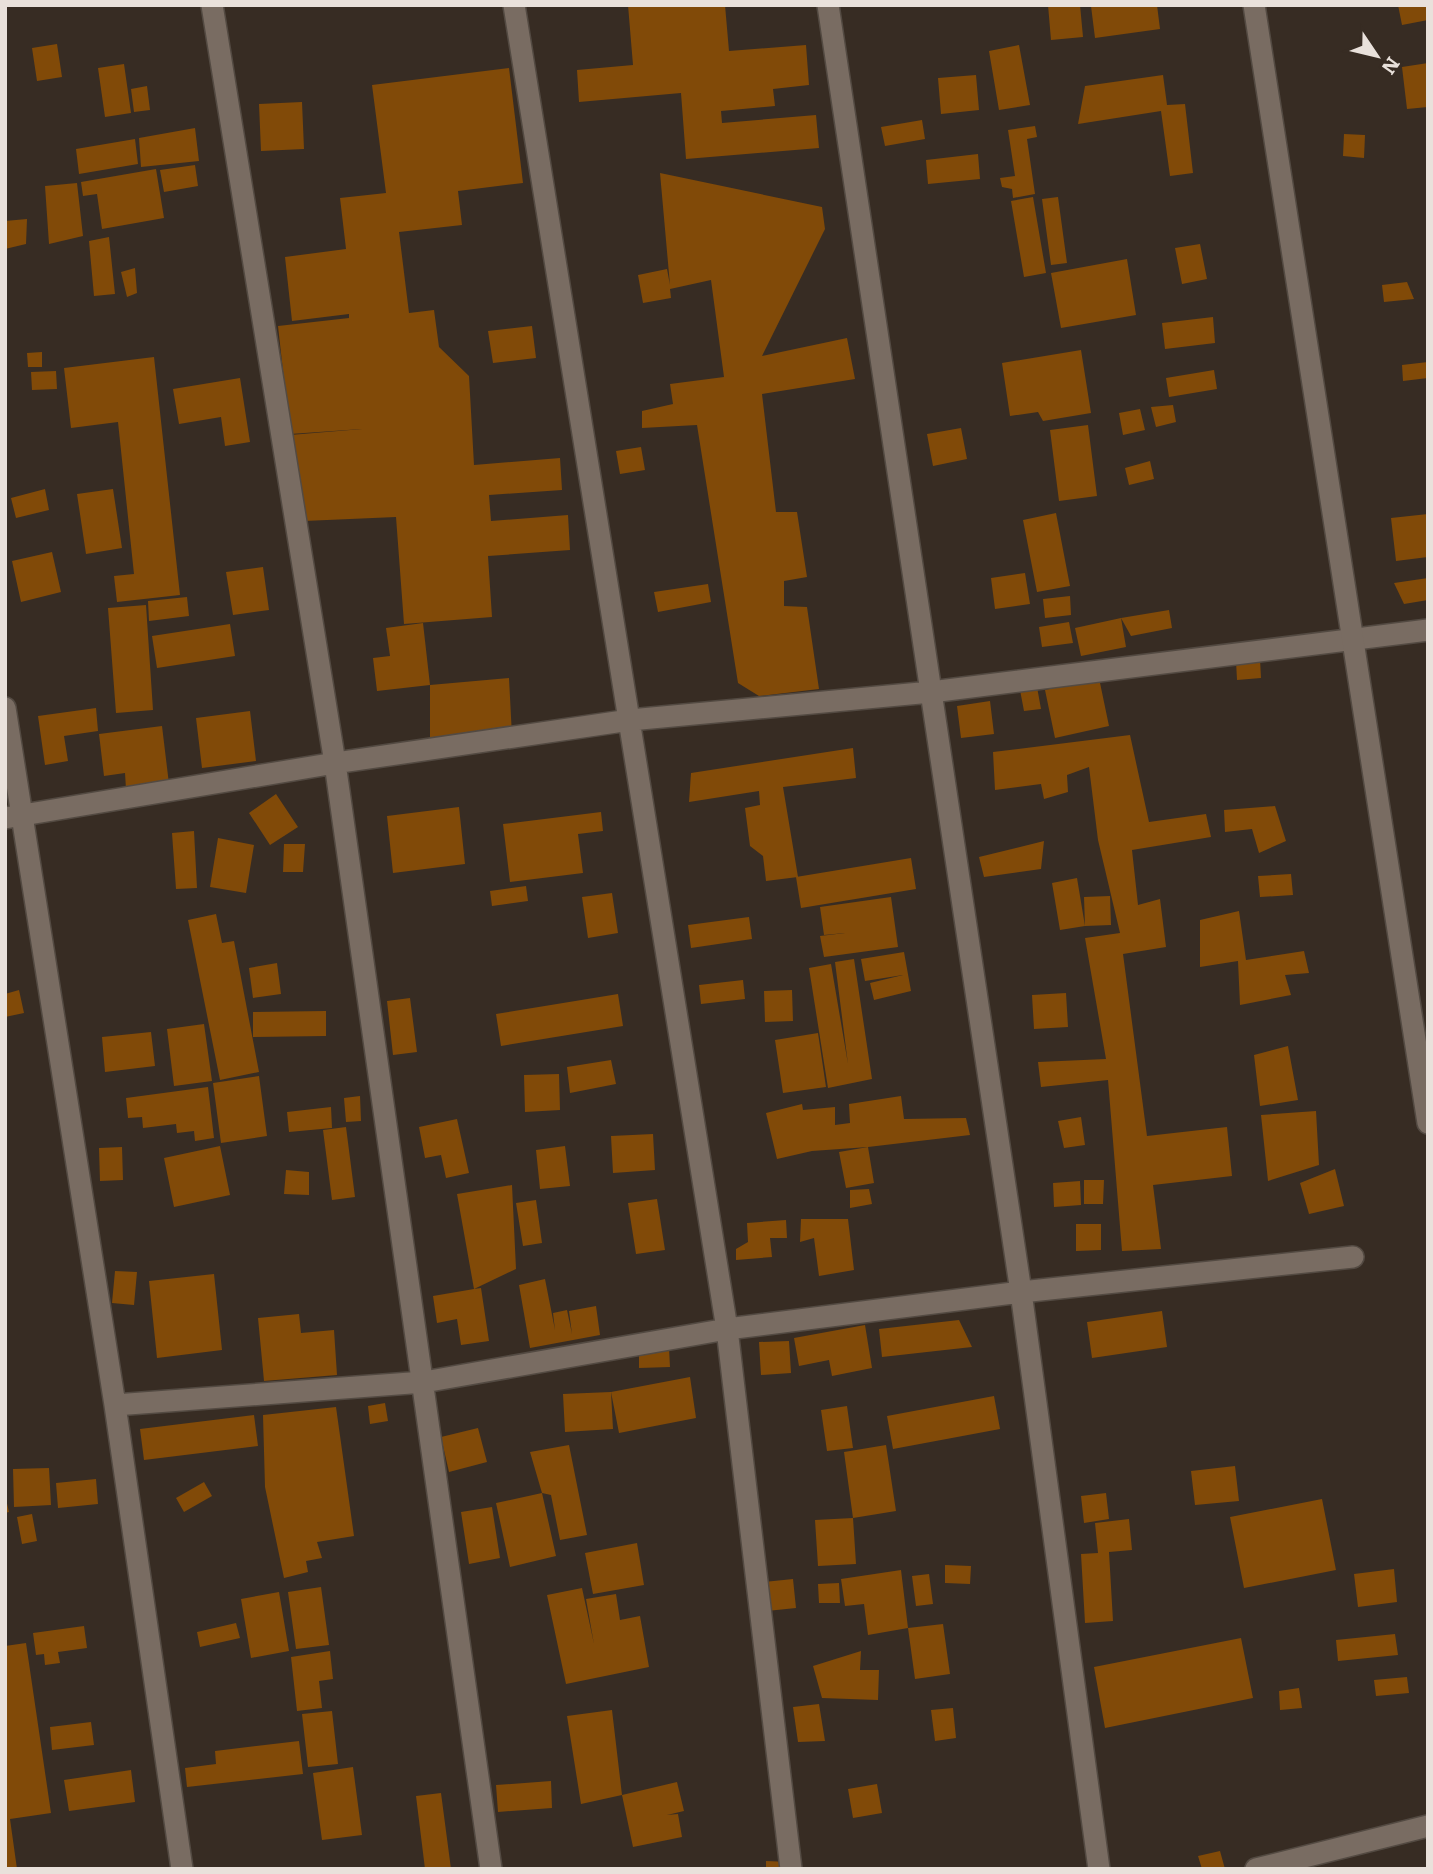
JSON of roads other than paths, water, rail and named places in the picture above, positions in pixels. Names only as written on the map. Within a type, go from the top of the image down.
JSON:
[{"type":"street","points":[[212,5],[335,763],[491,1869]]},
{"type":"street","points":[[514,5],[727,1329],[791,1869]]},
{"type":"street","points":[[828,5],[1021,1292],[1099,1869]]},
{"type":"street","points":[[1254,5],[1428,1123]]},
{"type":"street","points":[[13,817],[335,763],[630,720],[931,692],[1428,630]]},
{"type":"street","points":[[5,708],[13,817],[115,1405],[182,1869]]},
{"type":"street","points":[[115,1405],[424,1382],[727,1329],[1021,1292],[1353,1258]]},
{"type":"street","points":[[1256,1869],[1428,1826]]}]
